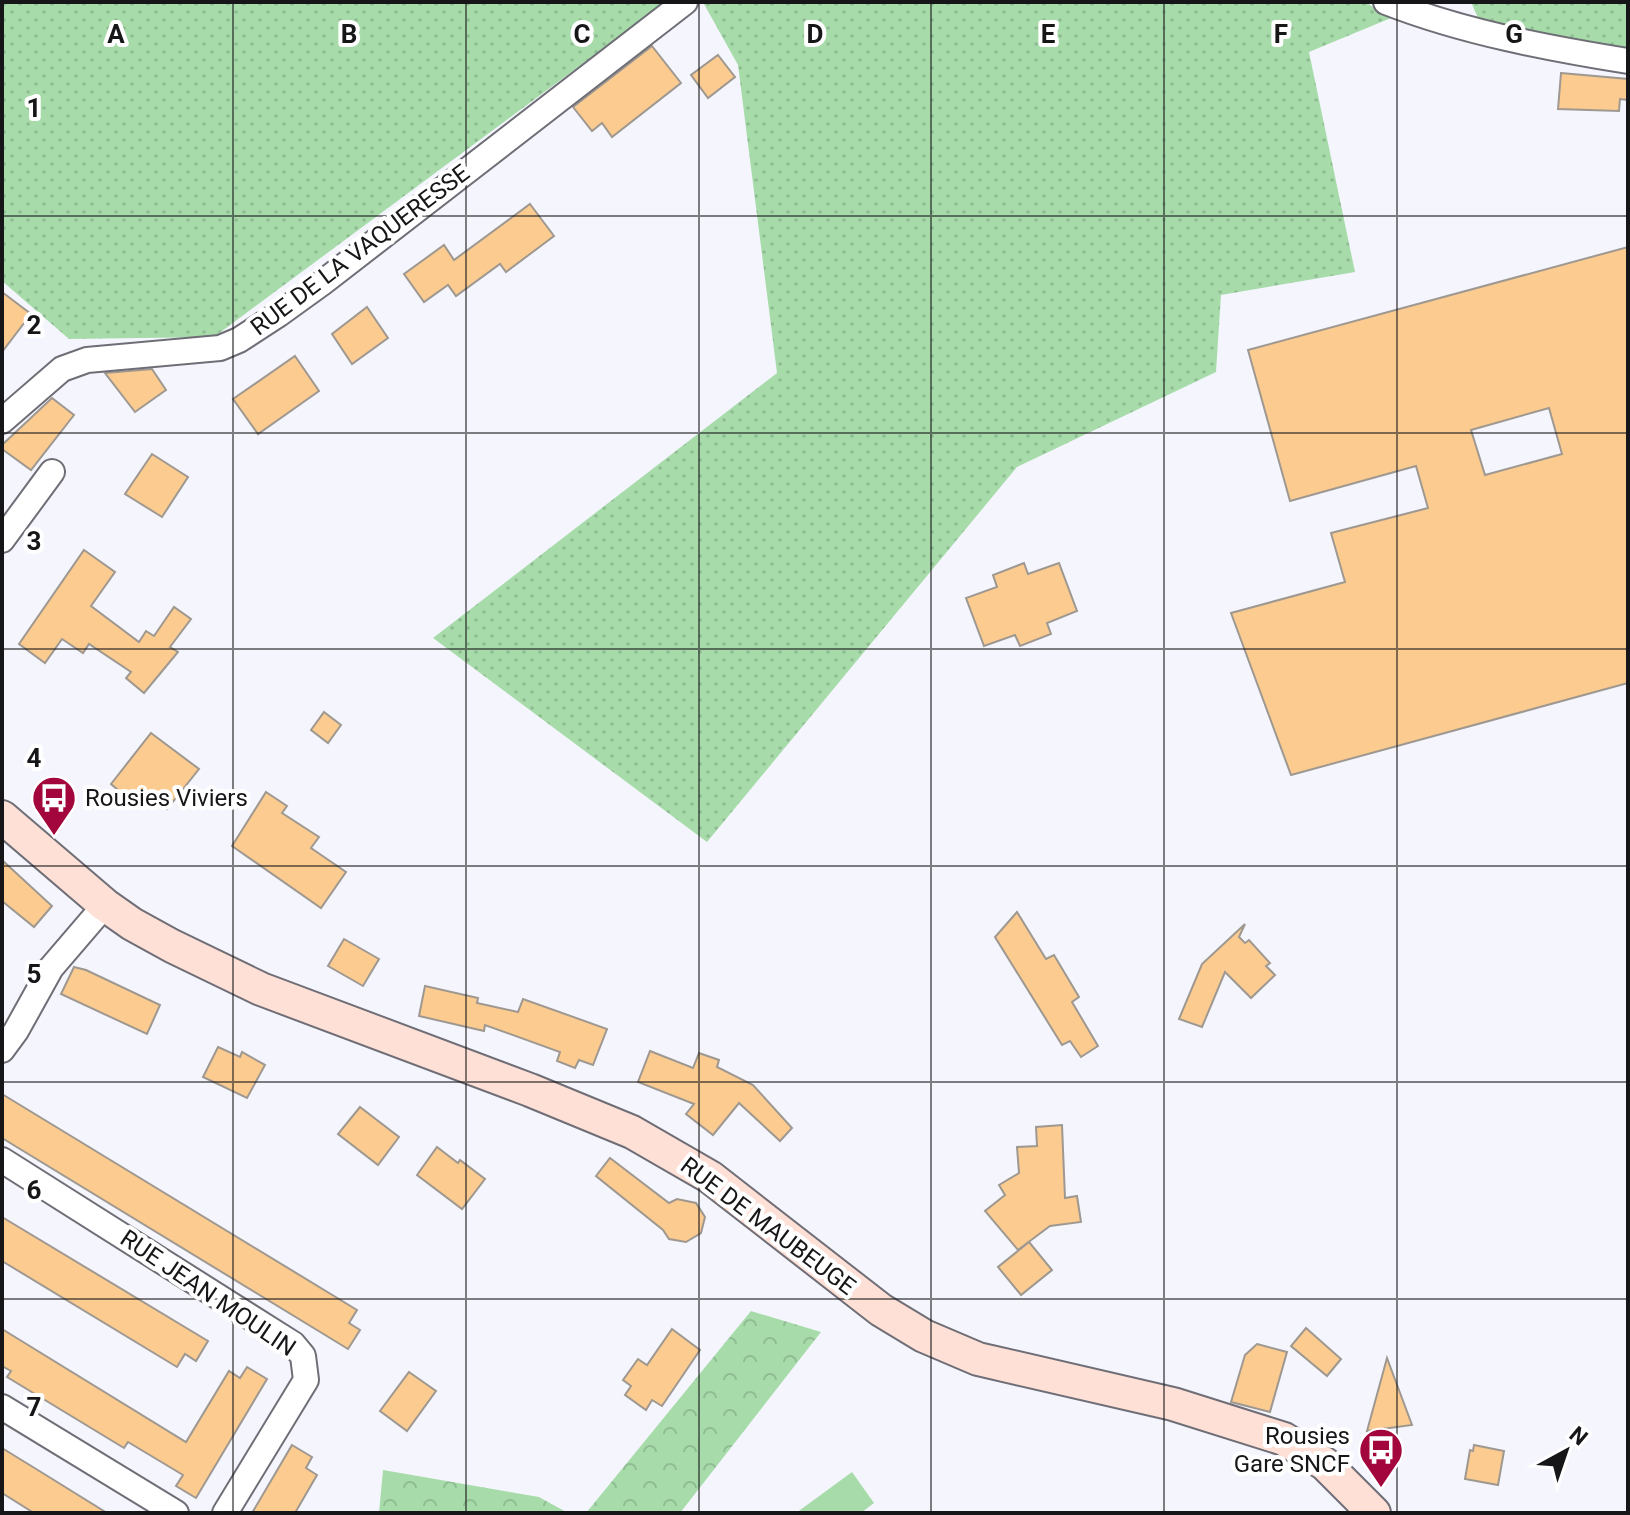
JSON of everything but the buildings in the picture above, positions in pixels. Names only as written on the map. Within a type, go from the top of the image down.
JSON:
[{"type":"street","name":"RUE DE LA VAQUERESSE","points":[[2,421],[62,369],[87,360],[220,348],[239,340],[322,283],[685,2]]},
{"type":"street","points":[[1386,2],[1459,25],[1551,48],[1628,61]]},
{"type":"street","points":[[2,540],[52,472]]},
{"type":"street","name":"RUE DE MAUBEUGE","points":[[2,817],[105,905],[132,924],[261,989],[530,1090],[632,1132],[710,1177],[881,1310],[949,1348],[1019,1369],[1173,1404],[1284,1439],[1335,1472],[1374,1513]]},
{"type":"street","points":[[2,1050],[51,968],[105,905]]},
{"type":"street","name":"RUE JEAN MOULIN","points":[[2,1160],[293,1344],[303,1356],[306,1380],[225,1513]]},
{"type":"street","points":[[2,1407],[176,1513]]},
{"type":"green space","points":[[2,2],[666,2],[214,337],[69,339],[2,281]]},
{"type":"green space","points":[[705,2],[1365,2],[1391,18],[1309,52],[1355,272],[1221,295],[1216,372],[1017,467],[707,842],[433,638],[777,373],[738,65]]},
{"type":"green space","points":[[1471,2],[1628,2],[1628,54],[1478,18]]},
{"type":"green space","points":[[751,1311],[821,1332],[680,1513],[586,1513]]},
{"type":"green space","points":[[383,1470],[539,1497],[568,1513],[379,1513]]},
{"type":"green space","points":[[852,1472],[874,1503],[861,1513],[796,1513]]},
{"type":"place","name":"Rousies Viviers","points":[[54,837]]},
{"type":"place","name":"Rousies Gare SNCF","points":[[1381,1489]]}]
